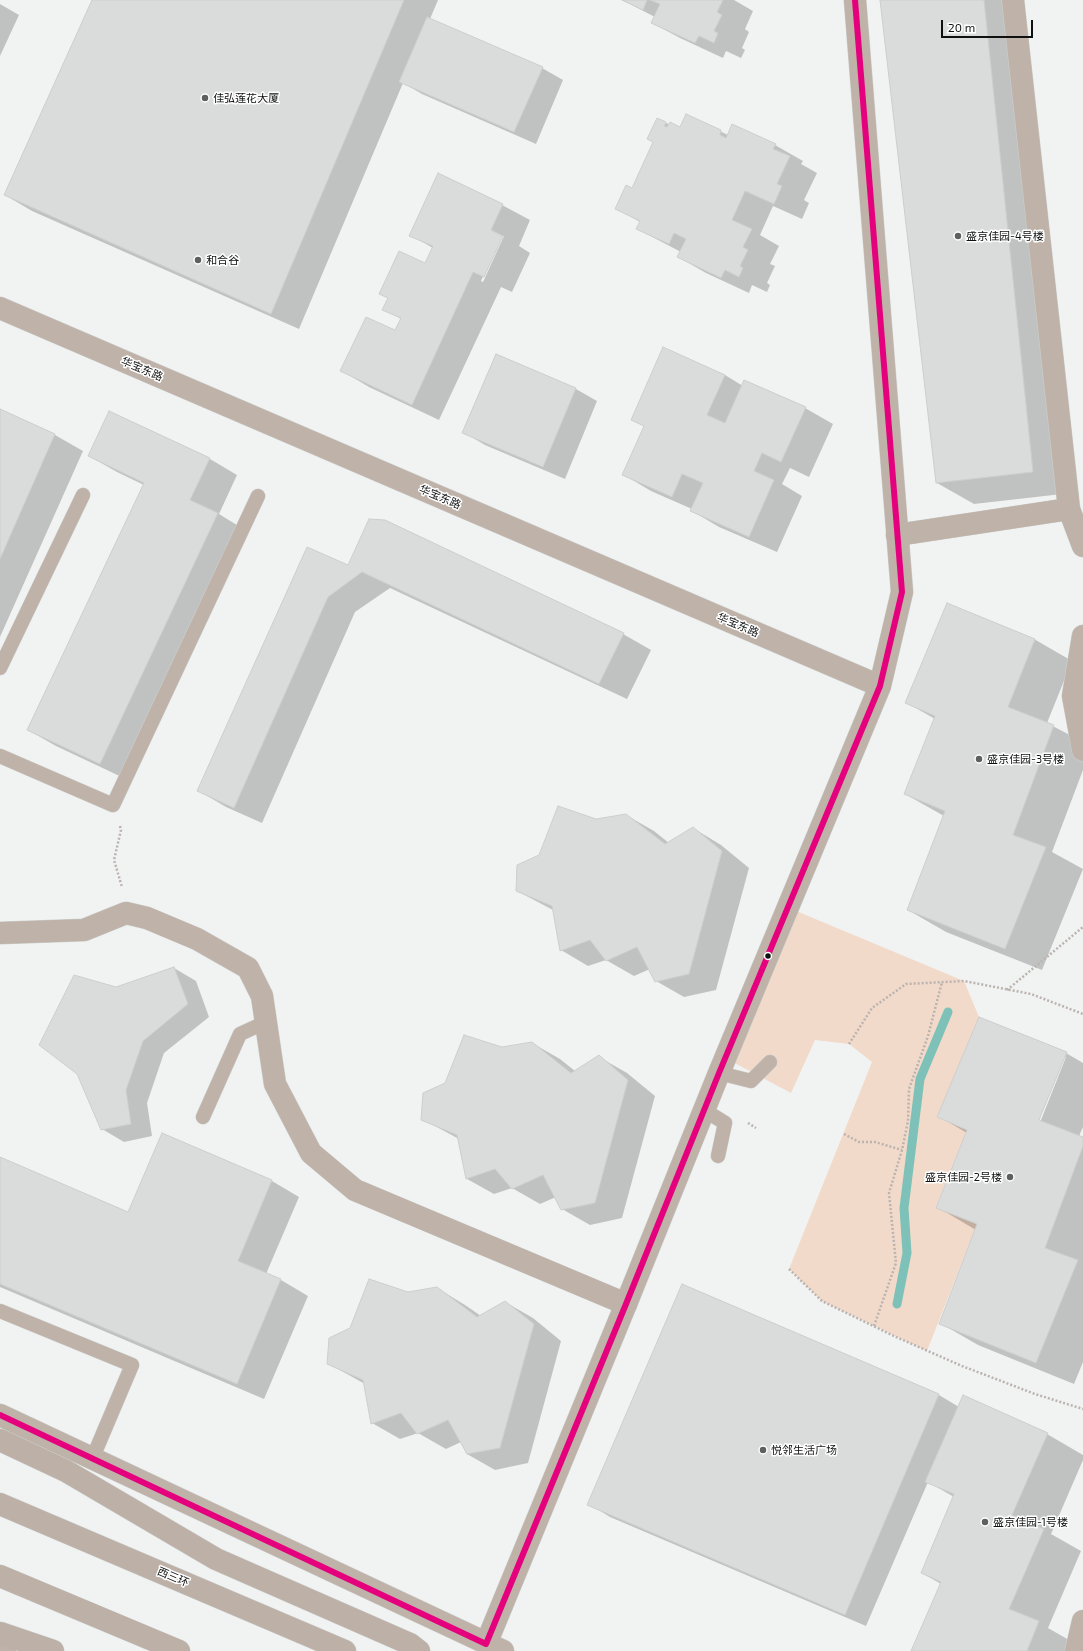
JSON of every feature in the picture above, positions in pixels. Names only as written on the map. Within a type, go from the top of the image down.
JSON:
[{"type":"highway","points":[[0,1440],[66,1471],[216,1559],[410,1644],[419,1651]]},
{"type":"highway","name":"西三环","points":[[0,1504],[345,1651]]},
{"type":"highway","points":[[0,1576],[179,1651]]},
{"type":"highway","points":[[0,1634],[53,1651]]},
{"type":"street","points":[[0,1415],[93,1457],[494,1647],[626,1304],[704,1110],[880,686],[902,592],[855,0]]},
{"type":"street","points":[[1013,0],[1069,509],[1083,546]]},
{"type":"street","name":"华宝东路","points":[[0,308],[880,686]]},
{"type":"street","points":[[897,535],[1069,509]]},
{"type":"street","points":[[1083,636],[1073,696],[1083,750]]},
{"type":"street","points":[[0,933],[84,930],[126,913],[147,918],[198,939],[248,968],[262,996],[275,1084],[311,1153],[355,1190],[626,1304]]},
{"type":"street","points":[[1076,1651],[1083,1621]]},
{"type":"street","points":[[0,1649],[5,1651]]},
{"type":"lane","points":[[0,668],[83,495]]},
{"type":"lane","points":[[0,756],[113,805],[258,496]]},
{"type":"lane","points":[[203,1117],[240,1034],[266,1022]]},
{"type":"lane","points":[[719,1074],[751,1081],[770,1062]]},
{"type":"lane","points":[[704,1110],[725,1123],[718,1156]]},
{"type":"lane","points":[[0,1311],[132,1365],[93,1457]]},
{"type":"path","points":[[113,805],[121,830],[114,860],[124,893],[126,913]]},
{"type":"path","points":[[1007,990],[1083,927]]},
{"type":"path","points":[[849,1044],[872,1008],[906,984],[964,981],[1031,994],[1083,1014]]},
{"type":"path","points":[[874,1326],[896,1263],[889,1193],[902,1150],[908,1121],[909,1089],[928,1036],[942,982]]},
{"type":"path","points":[[844,1134],[859,1142],[875,1142],[902,1150]]},
{"type":"path","points":[[789,1269],[822,1300],[874,1326],[962,1366],[1035,1394],[1083,1409]]},
{"type":"shaded area","points":[[789,908],[964,981],[979,1017],[937,1117],[967,1130],[936,1207],[977,1224],[927,1351],[822,1301],[789,1269],[872,1062],[849,1044],[815,1040],[791,1093],[727,1059]]},
{"type":"building","name":"佳弘莲花大厦","points":[[92,0],[404,0],[271,314],[4,195]]},
{"type":"building","points":[[622,0],[647,0],[643,10]]},
{"type":"building","points":[[650,0],[723,0],[717,12],[722,15],[714,31],[718,33],[714,43],[699,36],[695,43],[651,23],[660,4]]},
{"type":"building","name":"盛京佳园-4号楼","points":[[880,0],[984,0],[1033,472],[936,483]]},
{"type":"building","points":[[427,17],[543,67],[514,132],[399,82]]},
{"type":"building","points":[[686,114],[721,130],[720,135],[726,138],[732,124],[776,144],[773,149],[790,156],[777,184],[782,186],[774,204],[745,191],[732,220],[752,229],[743,247],[748,250],[740,266],[743,268],[739,277],[725,270],[721,278],[677,257],[686,239],[674,233],[669,244],[636,229],[640,221],[615,209],[626,185],[632,188],[653,142],[647,139],[657,118],[666,122],[664,126],[667,127],[670,122],[680,127]]},
{"type":"building","points":[[438,173],[503,204],[491,230],[503,236],[484,277],[473,272],[412,405],[340,371],[366,317],[395,330],[401,318],[382,310],[388,298],[379,294],[399,251],[425,263],[433,246],[409,236]]},
{"type":"building","points":[[663,347],[725,375],[707,415],[725,423],[744,380],[806,407],[781,462],[762,453],[754,471],[774,480],[749,537],[690,511],[703,483],[682,474],[672,497],[622,475],[644,426],[631,420]]},
{"type":"building","points":[[496,354],[576,388],[543,467],[462,433]]},
{"type":"building","points":[[0,409],[55,434],[0,559]]},
{"type":"building","points":[[109,411],[210,458],[190,500],[218,513],[100,764],[27,730],[144,483],[88,456]]},
{"type":"building","points":[[369,519],[385,520],[624,633],[599,684],[362,572],[328,597],[234,808],[197,791],[307,547],[348,565]]},
{"type":"building","name":"盛京佳园-3号楼","points":[[947,603],[1035,639],[1008,707],[1054,725],[1013,835],[1046,847],[1005,949],[907,910],[945,811],[904,794],[935,716],[905,703]]},
{"type":"building","points":[[558,806],[596,819],[626,814],[665,844],[693,827],[722,851],[689,974],[655,982],[637,947],[606,961],[590,940],[560,951],[552,906],[516,891],[517,865],[539,855]]},
{"type":"building","points":[[174,967],[188,1004],[143,1041],[126,1090],[131,1124],[101,1130],[77,1074],[39,1045],[74,975],[116,987]]},
{"type":"building","name":"盛京佳园-2号楼","points":[[979,1017],[1067,1052],[1039,1120],[1083,1137],[1083,1146],[1045,1248],[1078,1260],[1036,1363],[939,1324],[977,1224],[936,1208],[967,1130],[937,1117]]},
{"type":"building","points":[[464,1035],[502,1047],[532,1042],[571,1073],[599,1055],[628,1080],[595,1203],[561,1210],[543,1175],[512,1189],[495,1169],[466,1179],[457,1135],[421,1120],[423,1093],[445,1083]]},
{"type":"building","points":[[162,1133],[272,1180],[238,1261],[281,1279],[237,1384],[0,1284],[0,1157],[128,1212]]},
{"type":"building","points":[[369,1279],[408,1292],[437,1287],[477,1317],[505,1301],[534,1324],[500,1448],[467,1454],[448,1420],[417,1434],[401,1413],[371,1424],[363,1380],[327,1364],[329,1338],[350,1328]]},
{"type":"building","name":"悦邻生活广场","points":[[682,1284],[939,1394],[845,1615],[587,1505]]},
{"type":"building","name":"盛京佳园-1号楼","points":[[963,1395],[1048,1433],[1012,1515],[1044,1529],[1009,1609],[1039,1621],[1027,1651],[911,1651],[941,1582],[921,1573],[954,1494],[925,1482]]},
{"type":"waterway","points":[[897,1304],[907,1253],[904,1208],[920,1079],[948,1012]]},
{"type":"transit line","points":[[0,1415],[486,1644],[719,1073],[880,686],[902,592],[855,0]]},
{"type":"place","name":"佳弘莲花大厦","points":[[205,98]]},
{"type":"place","name":"盛京佳园-4号楼","points":[[958,236]]},
{"type":"place","name":"和合谷","points":[[198,260]]},
{"type":"place","name":"盛京佳园-3号楼","points":[[979,759]]},
{"type":"place","name":"盛京佳园-2号楼","points":[[1010,1177]]},
{"type":"place","name":"悦邻生活广场","points":[[763,1450]]},
{"type":"place","name":"盛京佳园-1号楼","points":[[985,1522]]}]
